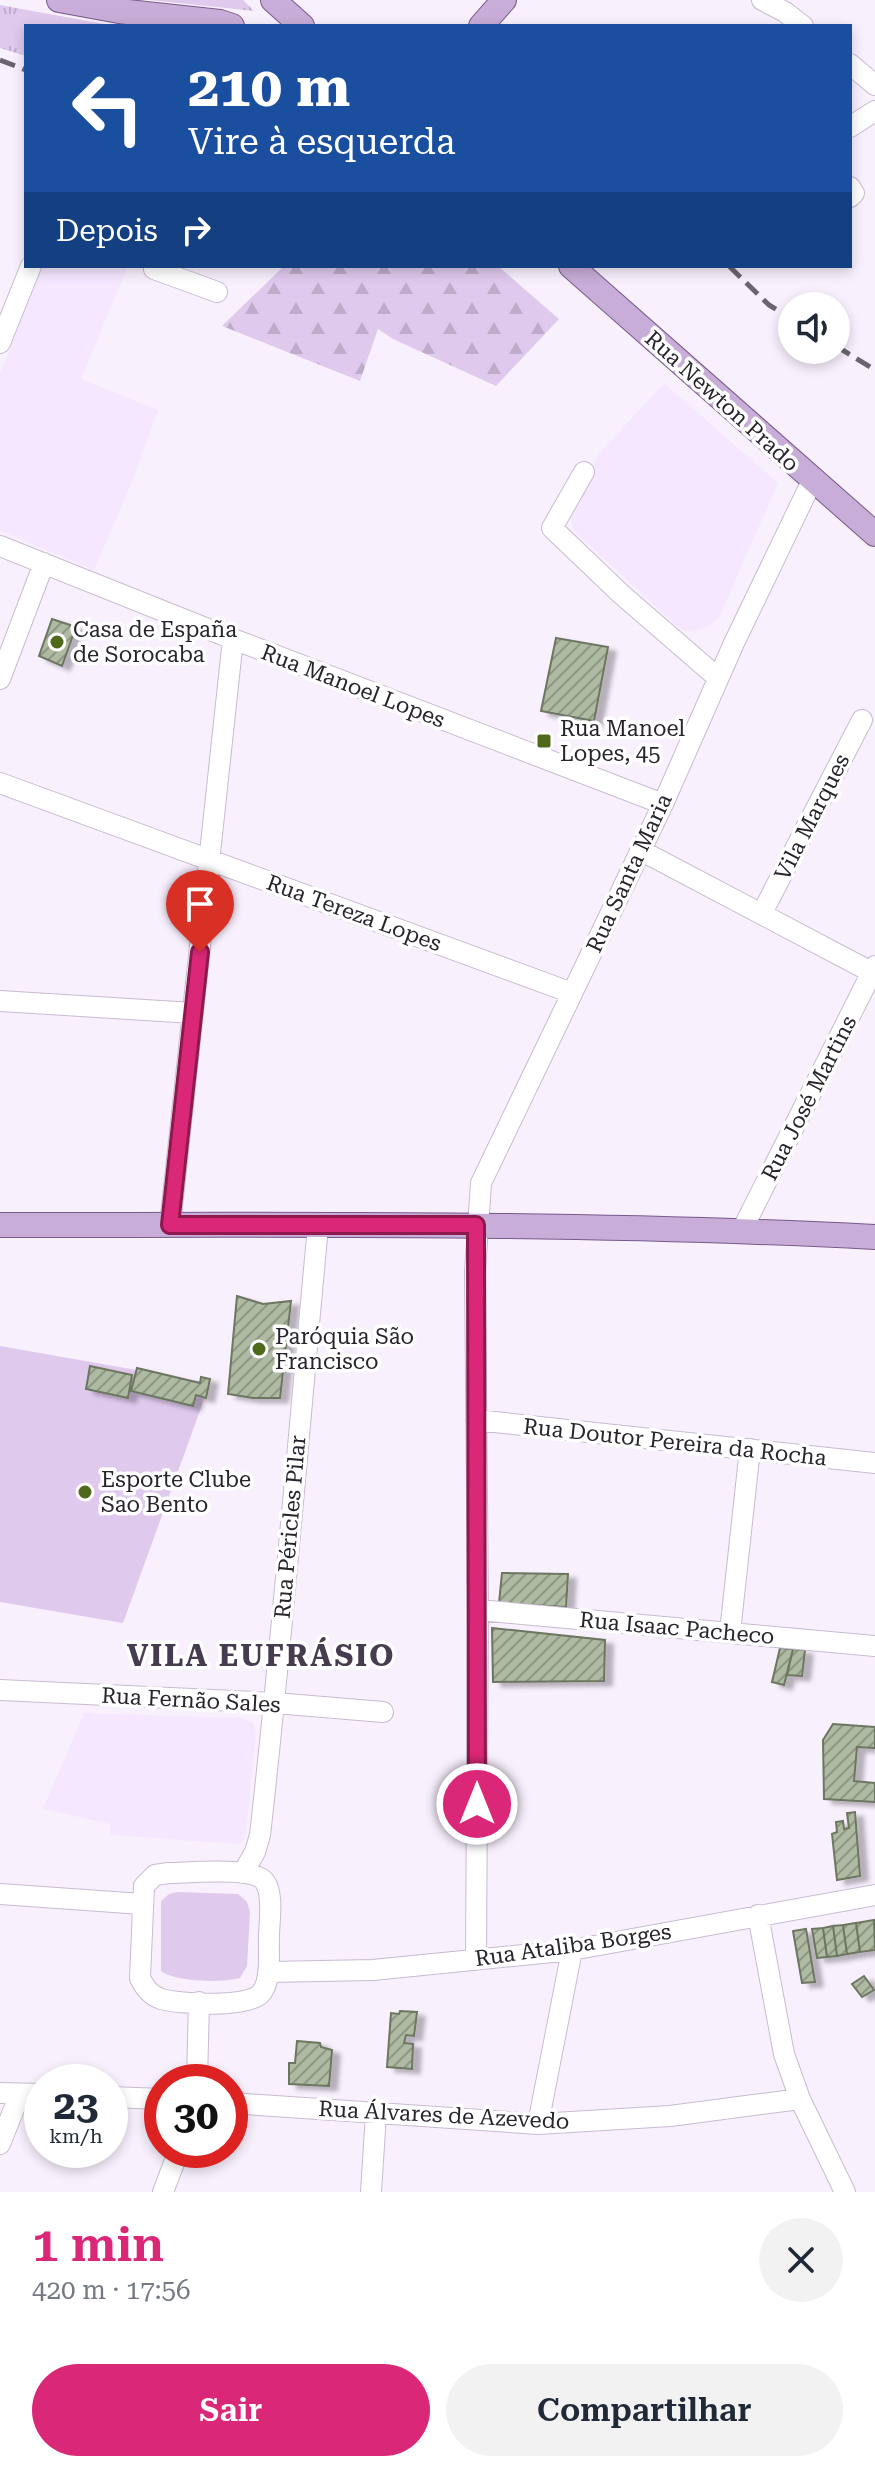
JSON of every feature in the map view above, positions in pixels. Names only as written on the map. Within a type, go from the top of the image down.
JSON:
[{"type":"main road","points":[[59,0],[119,12],[218,24]]},
{"type":"main road","points":[[273,0],[300,24]]},
{"type":"main road","points":[[483,24],[504,0]]},
{"type":"main road","name":"Rua Newton Prado","points":[[573,268],[875,534]]},
{"type":"main road","points":[[0,1225],[476,1225],[742,1230],[875,1237]]},
{"type":"street","points":[[762,0],[800,24]]},
{"type":"street","points":[[852,66],[875,85]]},
{"type":"street","points":[[852,126],[875,111]]},
{"type":"street","points":[[0,343],[30,268]]},
{"type":"street","points":[[154,269],[217,292]]},
{"type":"street","points":[[584,472],[552,528],[621,594],[718,678]]},
{"type":"street","name":"Rua Santa Maria","points":[[476,1960],[476,1225],[481,1183],[663,804],[718,678],[812,481]]},
{"type":"street","name":"Rua Manoel Lopes","points":[[0,546],[663,804]]},
{"type":"street","points":[[0,679],[44,563]]},
{"type":"street","points":[[170,1225],[233,639]]},
{"type":"street","name":"Vila Marques","points":[[762,913],[862,720]]},
{"type":"street","name":"Rua Tereza Lopes","points":[[0,783],[572,993]]},
{"type":"street","points":[[640,850],[874,971]]},
{"type":"street","name":"Rua José Martins","points":[[742,1230],[874,971]]},
{"type":"street","points":[[0,1001],[193,1013]]},
{"type":"street","name":"Rua Péricles Pilar","points":[[243,1873],[260,1835],[275,1703],[318,1226]]},
{"type":"street","name":"Rua Doutor Pereira da Rocha","points":[[476,1420],[875,1463]]},
{"type":"street","points":[[730,1632],[750,1449]]},
{"type":"street","name":"Rua Isaac Pacheco","points":[[478,1610],[875,1646]]},
{"type":"street","name":"Rua Fernão Sales","points":[[0,1690],[275,1703],[383,1712]]},
{"type":"street","points":[[243,1873],[257,1875],[267,1884],[270,1897],[268,1972],[262,1992],[250,2002],[234,2004],[161,1999],[145,1990],[140,1978],[144,1886],[155,1875],[243,1873]]},
{"type":"street","points":[[0,1894],[142,1904]]},
{"type":"street","name":"Rua Ataliba Borges","points":[[268,1972],[373,1970],[572,1950],[875,1895]]},
{"type":"street","points":[[758,1915],[784,2054],[800,2099],[845,2192]]},
{"type":"street","points":[[538,2124],[572,1950]]},
{"type":"street","points":[[197,2064],[199,2002]]},
{"type":"street","points":[[0,2144],[10,2093]]},
{"type":"street","name":"Rua Álvares de Azevedo","points":[[248,2104],[538,2124],[670,2116],[800,2099]]},
{"type":"street","points":[[371,2192],[376,2114]]},
{"type":"street","points":[[163,2192],[172,2168]]},
{"type":"shaded area","points":[[41,268],[127,268],[81,379],[158,410],[132,482],[94,570],[0,531],[0,374]]},
{"type":"shaded area","points":[[664,383],[778,483],[718,620],[704,629],[691,632],[680,629],[574,531],[570,515],[598,455]]},
{"type":"shaded area","points":[[84,1713],[243,1718],[253,1723],[256,1733],[246,1835],[242,1842],[110,1835],[110,1824],[43,1809]]},
{"type":"green space","points":[[150,0],[243,0],[254,11]]},
{"type":"green space","points":[[0,5],[104,24],[24,24],[24,55],[0,48]]},
{"type":"green space","points":[[282,268],[500,268],[559,319],[496,386],[393,339],[378,329],[360,381],[222,326]]},
{"type":"green space","name":"Esporte Clube Sao Bento","points":[[0,1346],[210,1383],[123,1623],[0,1602]]},
{"type":"green space","points":[[177,1892],[238,1894],[247,1902],[250,1912],[247,1966],[240,1978],[199,1980],[161,1971],[161,1901]]},
{"type":"building","name":"Casa de España de Sorocaba","points":[[52,619],[76,627],[62,666],[39,656]]},
{"type":"building","points":[[556,638],[608,647],[594,721],[541,711]]},
{"type":"building","name":"Paróquia São Francisco","points":[[237,1296],[263,1304],[291,1301],[280,1398],[228,1394]]},
{"type":"building","points":[[90,1366],[132,1375],[128,1398],[86,1389]]},
{"type":"building","points":[[137,1368],[200,1383],[201,1377],[210,1379],[206,1398],[196,1395],[193,1406],[131,1391]]},
{"type":"building","points":[[502,1573],[568,1574],[566,1607],[499,1603]]},
{"type":"building","points":[[492,1628],[605,1640],[604,1681],[493,1682]]},
{"type":"building","points":[[780,1648],[793,1649],[784,1685],[772,1682]]},
{"type":"building","points":[[793,1649],[805,1650],[802,1676],[787,1675]]},
{"type":"building","points":[[833,1724],[875,1727],[875,1748],[857,1747],[854,1781],[875,1783],[875,1802],[824,1799],[823,1740]]},
{"type":"building","points":[[855,1812],[860,1876],[837,1880],[832,1834],[837,1832],[836,1822],[843,1821],[844,1829],[849,1828],[847,1813]]},
{"type":"building","points":[[874,1920],[875,1950],[860,1952],[856,1923]]},
{"type":"building","points":[[856,1923],[860,1952],[847,1954],[843,1925]]},
{"type":"building","points":[[843,1925],[847,1954],[837,1956],[833,1926]]},
{"type":"building","points":[[833,1926],[837,1956],[827,1957],[823,1928]]},
{"type":"building","points":[[823,1928],[827,1957],[817,1958],[812,1929]]},
{"type":"building","points":[[806,1929],[815,1982],[802,1983],[793,1931]]},
{"type":"building","points":[[864,1976],[874,1990],[862,1997],[852,1984]]},
{"type":"building","points":[[400,2011],[417,2012],[414,2036],[406,2035],[404,2043],[413,2044],[412,2069],[387,2067],[391,2013],[399,2014]]},
{"type":"building","points":[[297,2041],[320,2043],[321,2047],[332,2050],[329,2086],[289,2084],[289,2063],[295,2063]]},
{"type":"railway","points":[[0,60],[24,69]]},
{"type":"railway","points":[[731,268],[778,310]]},
{"type":"railway","points":[[850,355],[875,370]]},
{"type":"place","name":"Casa de España de Sorocaba","points":[[57,642]]},
{"type":"place","name":"Rua Manoel Lopes, 45","points":[[544,741]]},
{"type":"place","name":"Paróquia São Francisco","points":[[259,1349]]},
{"type":"place","name":"Esporte Clube Sao Bento","points":[[85,1492]]},
{"type":"district","name":"VILA EUFRÁSIO","points":[[261,1655]]},
{"type":"route","points":[[200,952],[170,1225],[476,1225],[477,1804]]}]
